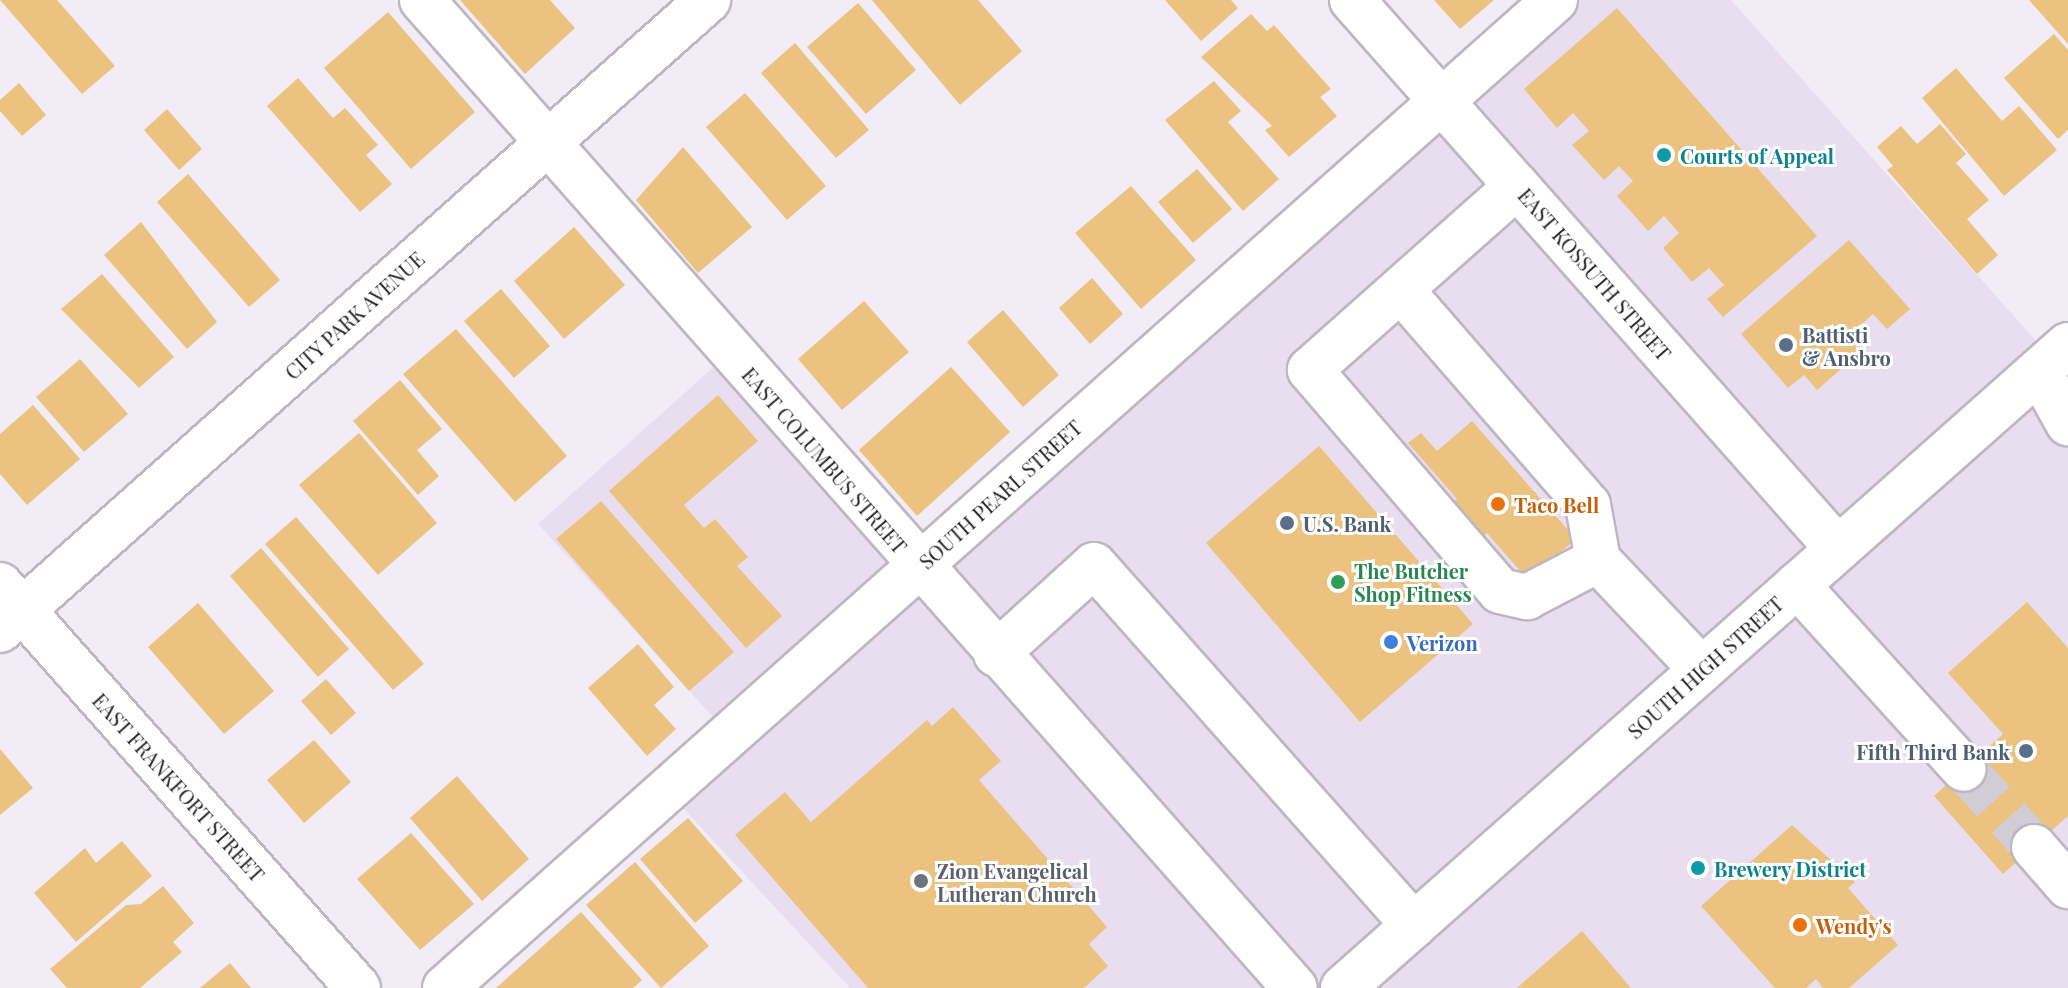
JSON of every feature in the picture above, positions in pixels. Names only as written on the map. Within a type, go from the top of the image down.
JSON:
[{"type":"street","name":"EAST COLUMBUS STREET","points":[[422,0],[918,567],[1295,988]]},
{"type":"street","name":"CITY PARK AVENUE","points":[[7,609],[708,0]]},
{"type":"street","name":"EAST KOSSUTH STREET","points":[[1352,0],[1838,549]]},
{"type":"street","name":"SOUTH PEARL STREET","points":[[445,988],[1555,0]]},
{"type":"street","points":[[1517,186],[1310,370],[1500,591],[1527,597],[1598,560]]},
{"type":"street","points":[[1401,290],[1588,505],[1598,560],[1702,670]]},
{"type":"street","points":[[2053,358],[2068,423]]},
{"type":"street","name":"SOUTH HIGH STREET","points":[[1343,988],[2053,358]]},
{"type":"street","points":[[996,654],[1094,565],[1414,925]]},
{"type":"street","points":[[1797,585],[1964,769]]},
{"type":"street","name":"EAST FRANKFORT STREET","points":[[7,609],[358,988]]},
{"type":"street","points":[[2034,847],[2068,886]]},
{"type":"shaded area","points":[[1567,0],[1731,0],[2055,362],[2068,352],[2068,988],[850,988],[670,794],[732,738],[538,524],[725,357],[926,567]]},
{"type":"building","points":[[0,0],[57,0],[115,66],[82,94]]},
{"type":"building","points":[[460,0],[550,0],[575,28],[525,74]]},
{"type":"building","points":[[872,0],[978,0],[1022,51],[960,105]]},
{"type":"building","points":[[1165,0],[1231,0],[1238,8],[1201,41]]},
{"type":"building","points":[[1434,0],[1494,0],[1460,29]]},
{"type":"building","points":[[2029,0],[2068,0],[2068,44]]},
{"type":"building","points":[[858,3],[916,70],[866,114],[807,47]]},
{"type":"building","name":"Courts of Appeal","points":[[1617,8],[1817,236],[1723,317],[1707,299],[1724,285],[1709,268],[1692,282],[1663,248],[1679,233],[1664,216],[1648,231],[1617,196],[1633,181],[1619,166],[1604,180],[1572,145],[1589,131],[1573,113],[1557,128],[1524,89]]},
{"type":"building","points":[[388,12],[475,112],[411,169],[324,68]]},
{"type":"building","points":[[1251,14],[1267,31],[1274,25],[1331,89],[1320,97],[1337,116],[1289,157],[1265,130],[1272,126],[1201,57]]},
{"type":"building","points":[[2054,34],[2068,50],[2068,130],[2058,139],[2004,78]]},
{"type":"building","points":[[795,43],[869,130],[836,158],[761,73]]},
{"type":"building","points":[[1956,68],[2002,121],[2019,106],[2057,150],[2004,196],[1922,98]]},
{"type":"building","points":[[298,78],[333,118],[345,108],[378,145],[366,155],[392,184],[360,212],[267,106]]},
{"type":"building","points":[[1214,81],[1241,111],[1228,122],[1279,179],[1243,211],[1165,120]]},
{"type":"building","points":[[19,83],[46,115],[22,136],[0,111],[0,100]]},
{"type":"building","points":[[745,93],[826,186],[787,220],[706,127]]},
{"type":"building","points":[[167,109],[202,149],[179,170],[144,130]]},
{"type":"building","points":[[1940,124],[1966,154],[1956,163],[1989,200],[1967,219],[1998,255],[1977,274],[1887,170],[1893,166],[1877,147],[1901,126],[1917,144]]},
{"type":"building","points":[[683,147],[752,227],[698,273],[636,200]]},
{"type":"building","points":[[1197,169],[1232,209],[1193,243],[1158,202]]},
{"type":"building","points":[[188,174],[280,280],[249,307],[157,202]]},
{"type":"building","points":[[1131,186],[1196,260],[1141,309],[1075,233]]},
{"type":"building","points":[[141,222],[217,322],[187,349],[104,255]]},
{"type":"building","points":[[574,227],[625,285],[564,339],[514,281]]},
{"type":"building","points":[[1849,240],[1910,309],[1887,329],[1873,314],[1849,335],[1863,350],[1817,390],[1804,375],[1788,388],[1741,334]]},
{"type":"building","points":[[102,274],[174,357],[139,388],[61,309]]},
{"type":"building","points":[[1092,278],[1123,314],[1090,344],[1059,308]]},
{"type":"building","points":[[501,289],[550,346],[514,378],[464,321]]},
{"type":"building","points":[[864,301],[909,352],[842,410],[798,359]]},
{"type":"building","points":[[1003,310],[1059,375],[1023,407],[967,342]]},
{"type":"building","points":[[456,329],[567,456],[515,502],[403,374]]},
{"type":"building","points":[[80,359],[128,414],[84,452],[36,397]]},
{"type":"building","points":[[951,367],[1010,432],[917,516],[859,450]]},
{"type":"building","points":[[400,380],[442,429],[417,450],[439,476],[418,495],[353,421]]},
{"type":"building","points":[[718,395],[758,441],[684,505],[704,528],[715,519],[748,557],[737,566],[782,616],[746,648],[609,491]]},
{"type":"building","points":[[33,405],[80,459],[27,505],[0,474],[0,434]]},
{"type":"building","name":"Taco Bell","points":[[1472,421],[1576,539],[1528,580],[1487,533],[1476,543],[1446,509],[1457,499],[1408,443],[1421,433],[1437,451]]},
{"type":"building","points":[[359,433],[437,523],[378,575],[299,485]]},
{"type":"building","points":[[1319,446],[1473,624],[1360,722],[1206,543]]},
{"type":"building","points":[[601,501],[734,652],[689,691],[556,539]]},
{"type":"building","points":[[296,517],[424,664],[393,690],[265,544]]},
{"type":"building","points":[[261,548],[349,649],[318,677],[230,576]]},
{"type":"building","name":"Fifth Third Bank","points":[[2027,602],[2068,648],[2068,816],[2003,874],[1934,796],[2003,734],[1948,673]]},
{"type":"building","points":[[198,603],[274,691],[224,734],[148,647]]},
{"type":"building","points":[[638,644],[674,687],[654,705],[676,729],[647,756],[588,688]]},
{"type":"building","points":[[326,679],[356,713],[331,735],[301,701]]},
{"type":"building","name":"Zion Evangelical Lutheran Church","points":[[953,707],[1001,761],[979,780],[1107,927],[1089,944],[1108,966],[1084,988],[868,988],[735,835],[785,792],[811,822],[927,720],[932,726]]},
{"type":"building","points":[[314,740],[351,782],[304,823],[267,780]]},
{"type":"building","points":[[0,749],[33,788],[0,815]]},
{"type":"building","points":[[457,776],[529,859],[482,901],[410,818]]},
{"type":"building","points":[[688,818],[743,881],[695,923],[640,859]]},
{"type":"building","name":"Wendy's","points":[[1792,825],[1855,882],[1848,888],[1898,945],[1849,988],[1823,988],[1816,979],[1806,988],[1775,988],[1701,906]]},
{"type":"building","points":[[411,833],[474,904],[420,950],[357,879]]},
{"type":"building","points":[[122,841],[152,876],[76,942],[34,893],[85,848],[96,863]]},
{"type":"building","points":[[635,862],[709,946],[661,988],[586,905]]},
{"type":"building","points":[[163,886],[194,923],[173,942],[182,952],[140,988],[67,988],[50,969],[126,905],[141,904]]},
{"type":"building","points":[[581,912],[642,980],[633,988],[496,988]]},
{"type":"building","points":[[1582,931],[1631,988],[1517,988]]},
{"type":"building","points":[[230,963],[251,988],[200,988]]},
{"type":"tunnel","points":[[1964,769],[2034,847]]},
{"type":"place","name":"Courts of Appeal","points":[[1664,155]]},
{"type":"place","name":"Battisti & Ansbro","points":[[1786,345]]},
{"type":"place","name":"Taco Bell","points":[[1498,504]]},
{"type":"place","name":"U.S. Bank","points":[[1287,523]]},
{"type":"place","name":"The Butcher Shop Fitness","points":[[1338,582]]},
{"type":"place","name":"Verizon","points":[[1391,642]]},
{"type":"place","name":"Fifth Third Bank","points":[[2026,751]]},
{"type":"place","name":"Brewery District","points":[[1698,868]]},
{"type":"place","name":"Zion Evangelical Lutheran Church","points":[[921,881]]},
{"type":"place","name":"Wendy's","points":[[1800,925]]}]
